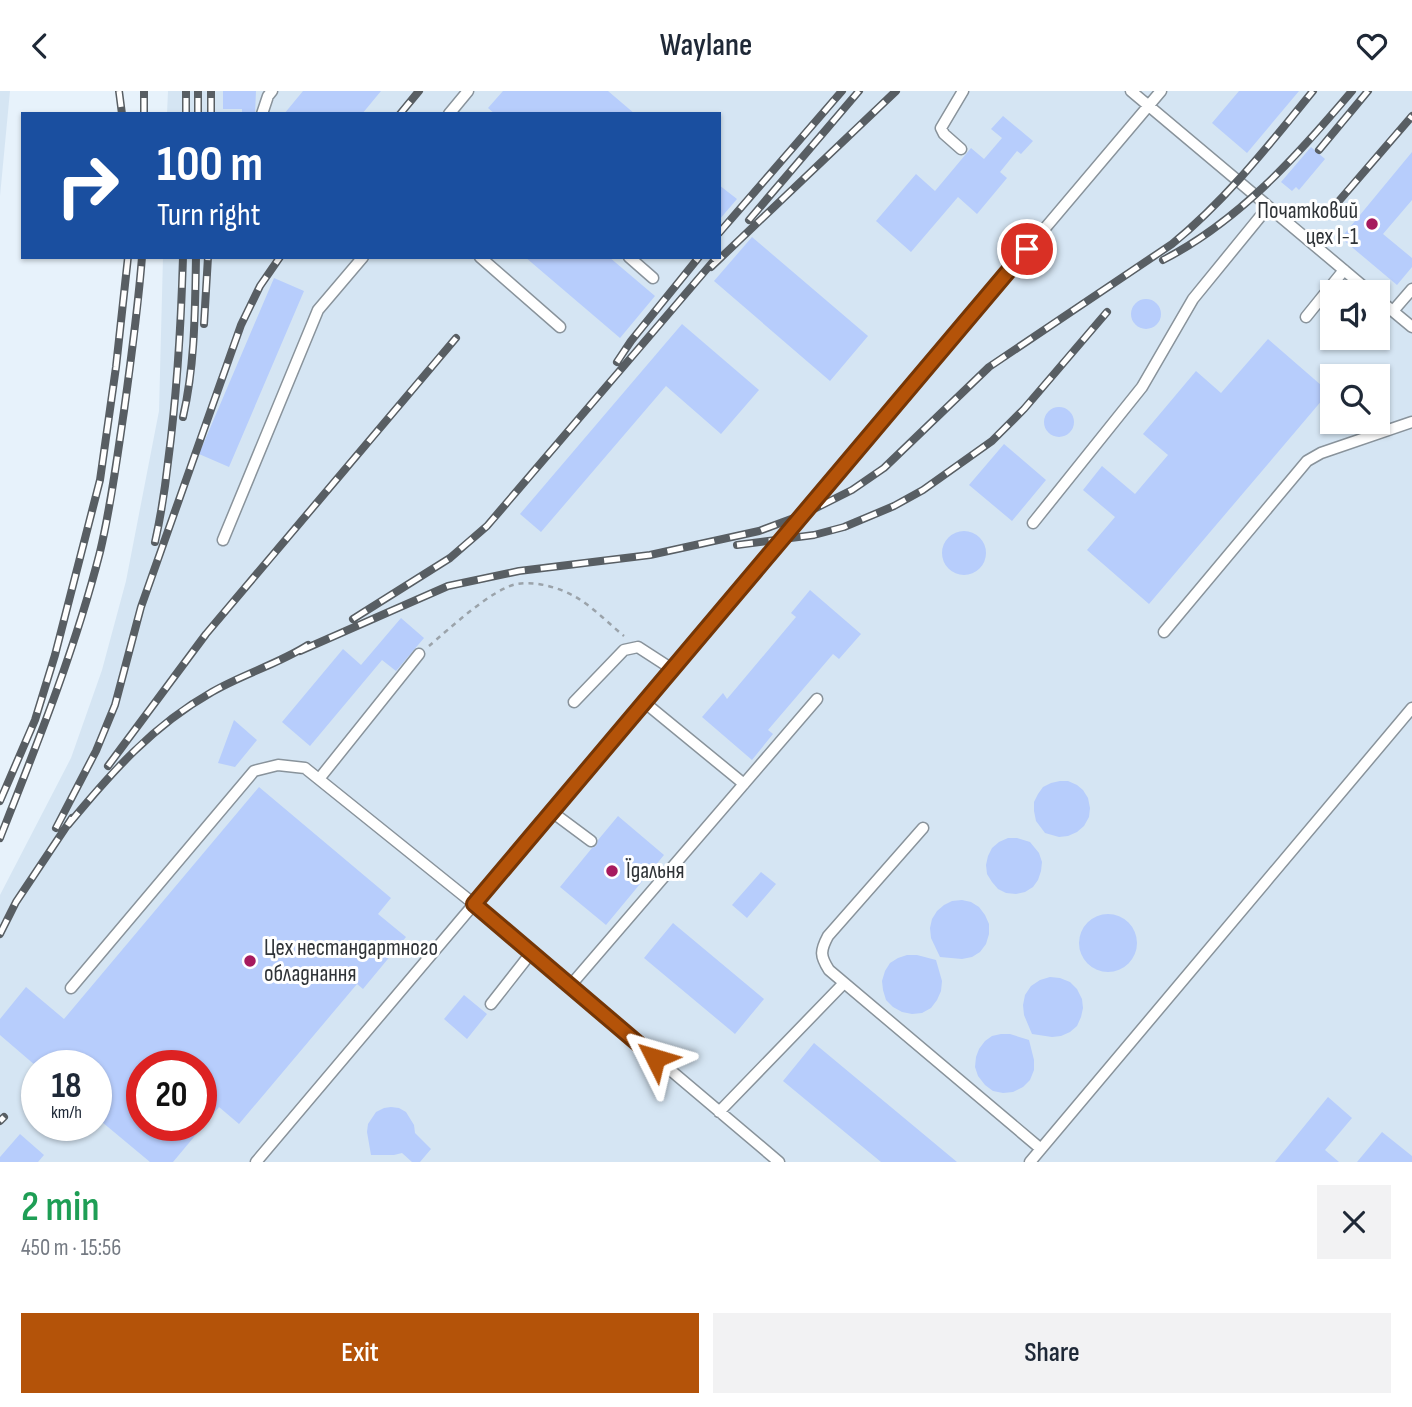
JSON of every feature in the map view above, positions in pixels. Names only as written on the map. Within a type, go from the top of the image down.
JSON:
[{"type":"lane","points":[[453,112],[468,91]]},
{"type":"lane","points":[[961,149],[943,134],[941,128],[963,91]]},
{"type":"lane","points":[[1131,91],[1356,280]]},
{"type":"lane","points":[[256,1162],[1161,91]]},
{"type":"lane","points":[[263,112],[270,93]]},
{"type":"lane","points":[[1033,523],[1142,387],[1193,299],[1268,207]]},
{"type":"lane","points":[[223,540],[318,310],[361,259]]},
{"type":"lane","points":[[482,259],[560,327]]},
{"type":"lane","points":[[631,259],[653,278]]},
{"type":"lane","points":[[1306,317],[1344,270]]},
{"type":"lane","points":[[1393,311],[1412,289]]},
{"type":"lane","points":[[1390,309],[1412,327]]},
{"type":"lane","points":[[1164,632],[1307,461],[1321,453],[1412,422]]},
{"type":"lane","points":[[573,702],[624,650],[638,647],[672,669]]},
{"type":"lane","points":[[319,779],[419,655]]},
{"type":"lane","points":[[570,986],[817,699]]},
{"type":"lane","points":[[645,702],[744,784]]},
{"type":"lane","points":[[1030,1162],[1412,708]]},
{"type":"lane","points":[[71,988],[254,771],[278,765],[305,768],[474,904],[779,1162]]},
{"type":"lane","points":[[552,812],[591,841]]},
{"type":"lane","points":[[923,828],[828,936],[822,947],[822,959],[828,970],[1041,1149]]},
{"type":"lane","points":[[491,1003],[531,953]]},
{"type":"lane","points":[[719,1112],[844,983]]},
{"type":"path","points":[[419,655],[470,612],[498,592],[516,584],[556,587],[576,597],[638,647]]},
{"type":"shaded area","points":[[0,91],[10,91],[0,196]]},
{"type":"shaded area","points":[[168,91],[1412,91],[1412,1162],[0,1162],[0,895],[71,758],[102,670],[126,581],[159,411],[163,259],[721,259],[721,112],[167,112]]},
{"type":"building","points":[[223,91],[256,91],[255,112],[223,109]]},
{"type":"building","points":[[303,91],[381,91],[364,112],[286,112]]},
{"type":"building","points":[[503,91],[608,91],[633,112],[493,112],[488,108]]},
{"type":"building","points":[[1239,91],[1299,91],[1247,153],[1212,123]]},
{"type":"building","points":[[1003,116],[1033,141],[1021,154],[1017,151],[1000,172],[1007,178],[977,214],[958,197],[911,252],[876,221],[916,174],[935,191],[971,148],[984,159],[1002,138],[991,129]]},
{"type":"building","points":[[1311,147],[1325,159],[1299,190],[1296,187],[1292,191],[1281,182]]},
{"type":"building","name":"Початковий цех І-1","points":[[1412,152],[1412,200],[1383,234],[1412,258],[1412,267],[1397,285],[1341,238]]},
{"type":"building","points":[[721,187],[737,199],[721,218]]},
{"type":"building","points":[[752,237],[868,336],[830,381],[714,281]]},
{"type":"building","points":[[527,259],[611,259],[655,296],[620,338]]},
{"type":"building","points":[[274,278],[304,291],[229,467],[199,454]]},
{"type":"building","points":[[1146,299],[1157,303],[1161,314],[1157,325],[1146,329],[1135,325],[1131,314],[1135,303]]},
{"type":"building","points":[[682,324],[759,390],[721,434],[666,386],[541,532],[520,514]]},
{"type":"building","points":[[1268,339],[1320,384],[1320,403],[1149,604],[1087,550],[1115,517],[1083,490],[1102,466],[1135,494],[1168,455],[1143,434],[1196,371],[1221,393]]},
{"type":"building","points":[[1059,407],[1070,411],[1074,422],[1070,433],[1059,437],[1048,433],[1044,422],[1048,411]]},
{"type":"building","points":[[1004,444],[1046,480],[1012,521],[969,485]]},
{"type":"building","points":[[964,531],[979,538],[986,553],[979,568],[964,575],[949,568],[942,553],[949,538]]},
{"type":"building","points":[[810,590],[861,634],[839,659],[833,654],[768,730],[773,734],[752,760],[702,717],[723,693],[727,699],[796,617],[791,613]]},
{"type":"building","points":[[401,618],[424,638],[396,671],[382,660],[310,746],[282,722],[343,649],[361,665]]},
{"type":"building","points":[[234,720],[257,740],[235,767],[218,763]]},
{"type":"building","points":[[1068,781],[1083,790],[1090,808],[1084,826],[1068,836],[1059,837],[1045,833],[1036,821],[1034,802],[1043,787]]},
{"type":"building","name":"Цех нестандартного обладнання","points":[[259,787],[391,898],[378,914],[406,937],[363,989],[357,984],[239,1124],[219,1107],[217,1109],[217,1050],[126,1050],[126,1141],[191,1141],[173,1162],[150,1162],[112,1130],[112,1050],[21,1050],[21,1053],[0,1035],[0,1019],[26,987],[64,1019]]},
{"type":"building","name":"Їдальня","points":[[618,816],[664,855],[606,925],[560,887]]},
{"type":"building","points":[[1008,838],[1030,842],[1042,862],[1038,880],[1025,892],[1006,893],[998,889],[987,874],[986,865],[992,848]]},
{"type":"building","points":[[761,872],[776,884],[747,918],[732,905]]},
{"type":"building","points":[[962,900],[979,907],[985,915],[989,924],[986,944],[972,957],[940,957],[931,938],[932,919],[944,905]]},
{"type":"building","points":[[1108,914],[1119,916],[1132,927],[1137,943],[1135,954],[1124,967],[1108,972],[1097,970],[1084,959],[1079,943],[1081,932],[1092,919]]},
{"type":"building","points":[[673,923],[764,999],[735,1034],[644,958]]},
{"type":"building","points":[[907,955],[936,960],[942,981],[937,1000],[931,1008],[922,1013],[902,1012],[893,1007],[886,1000],[883,990],[882,981],[890,963]]},
{"type":"building","points":[[1050,977],[1070,982],[1082,999],[1083,1008],[1077,1026],[1061,1036],[1052,1037],[1032,1034],[1023,1005],[1031,986]]},
{"type":"building","points":[[464,995],[487,1014],[467,1039],[444,1019]]},
{"type":"building","points":[[1001,1034],[1029,1040],[1034,1060],[1030,1080],[1013,1092],[993,1091],[978,1076],[975,1067],[979,1049],[985,1041]]},
{"type":"building","points":[[814,1043],[957,1162],[881,1162],[783,1081]]},
{"type":"building","points":[[1328,1097],[1352,1118],[1325,1150],[1339,1162],[1275,1162]]},
{"type":"building","points":[[391,1107],[406,1112],[414,1125],[415,1133],[431,1149],[420,1162],[412,1162],[402,1153],[371,1155],[368,1124],[376,1112]]},
{"type":"building","points":[[1382,1132],[1412,1156],[1412,1162],[1357,1162]]},
{"type":"building","points":[[20,1134],[21,1141],[28,1141],[44,1155],[38,1162],[0,1162],[0,1157]]},
{"type":"railway","points":[[119,91],[122,112]]},
{"type":"railway","points":[[144,91],[144,112]]},
{"type":"railway","points":[[186,91],[186,112]]},
{"type":"railway","points":[[198,91],[198,112]]},
{"type":"railway","points":[[211,91],[211,112]]},
{"type":"railway","points":[[402,112],[419,91]]},
{"type":"railway","points":[[721,231],[842,91]]},
{"type":"railway","points":[[749,220],[859,91]]},
{"type":"railway","points":[[721,257],[896,91]]},
{"type":"railway","points":[[300,651],[448,586],[519,571],[650,555],[759,531],[802,515],[852,490],[884,468],[989,367],[1172,244],[1192,227],[1246,171],[1313,91]]},
{"type":"railway","points":[[1163,260],[1191,244],[1242,207],[1288,163],[1352,91]]},
{"type":"railway","points":[[1319,150],[1368,91]]},
{"type":"railway","points":[[1326,216],[1412,116]]},
{"type":"railway","points":[[0,801],[35,720],[55,655],[100,480],[128,259]]},
{"type":"railway","points":[[0,838],[67,661],[100,552],[111,500],[124,411],[142,259]]},
{"type":"railway","points":[[155,542],[174,411],[183,259]]},
{"type":"railway","points":[[183,417],[192,358],[196,259]]},
{"type":"railway","points":[[204,324],[208,259]]},
{"type":"railway","points":[[56,828],[96,751],[115,705],[141,607],[241,325],[260,286],[279,259]]},
{"type":"railway","points":[[617,362],[697,259]]},
{"type":"railway","points":[[353,619],[450,558],[487,526],[715,259]]},
{"type":"railway","points":[[711,267],[719,259]]},
{"type":"railway","points":[[737,545],[814,535],[844,527],[894,506],[923,490],[992,441],[1024,409],[1107,312]]},
{"type":"railway","points":[[108,766],[206,634],[456,338]]},
{"type":"railway","points":[[68,825],[117,769],[170,720],[224,686],[308,645]]},
{"type":"railway","points":[[0,934],[16,902],[72,818]]},
{"type":"railway","points":[[0,1121],[4,1117]]},
{"type":"place","name":"Початковий цех І-1","points":[[1372,224]]},
{"type":"place","name":"Їдальня","points":[[612,871]]},
{"type":"place","name":"Цех нестандартного обладнання","points":[[250,961]]},
{"type":"route","points":[[655,1058],[474,904],[1027,249]]}]
